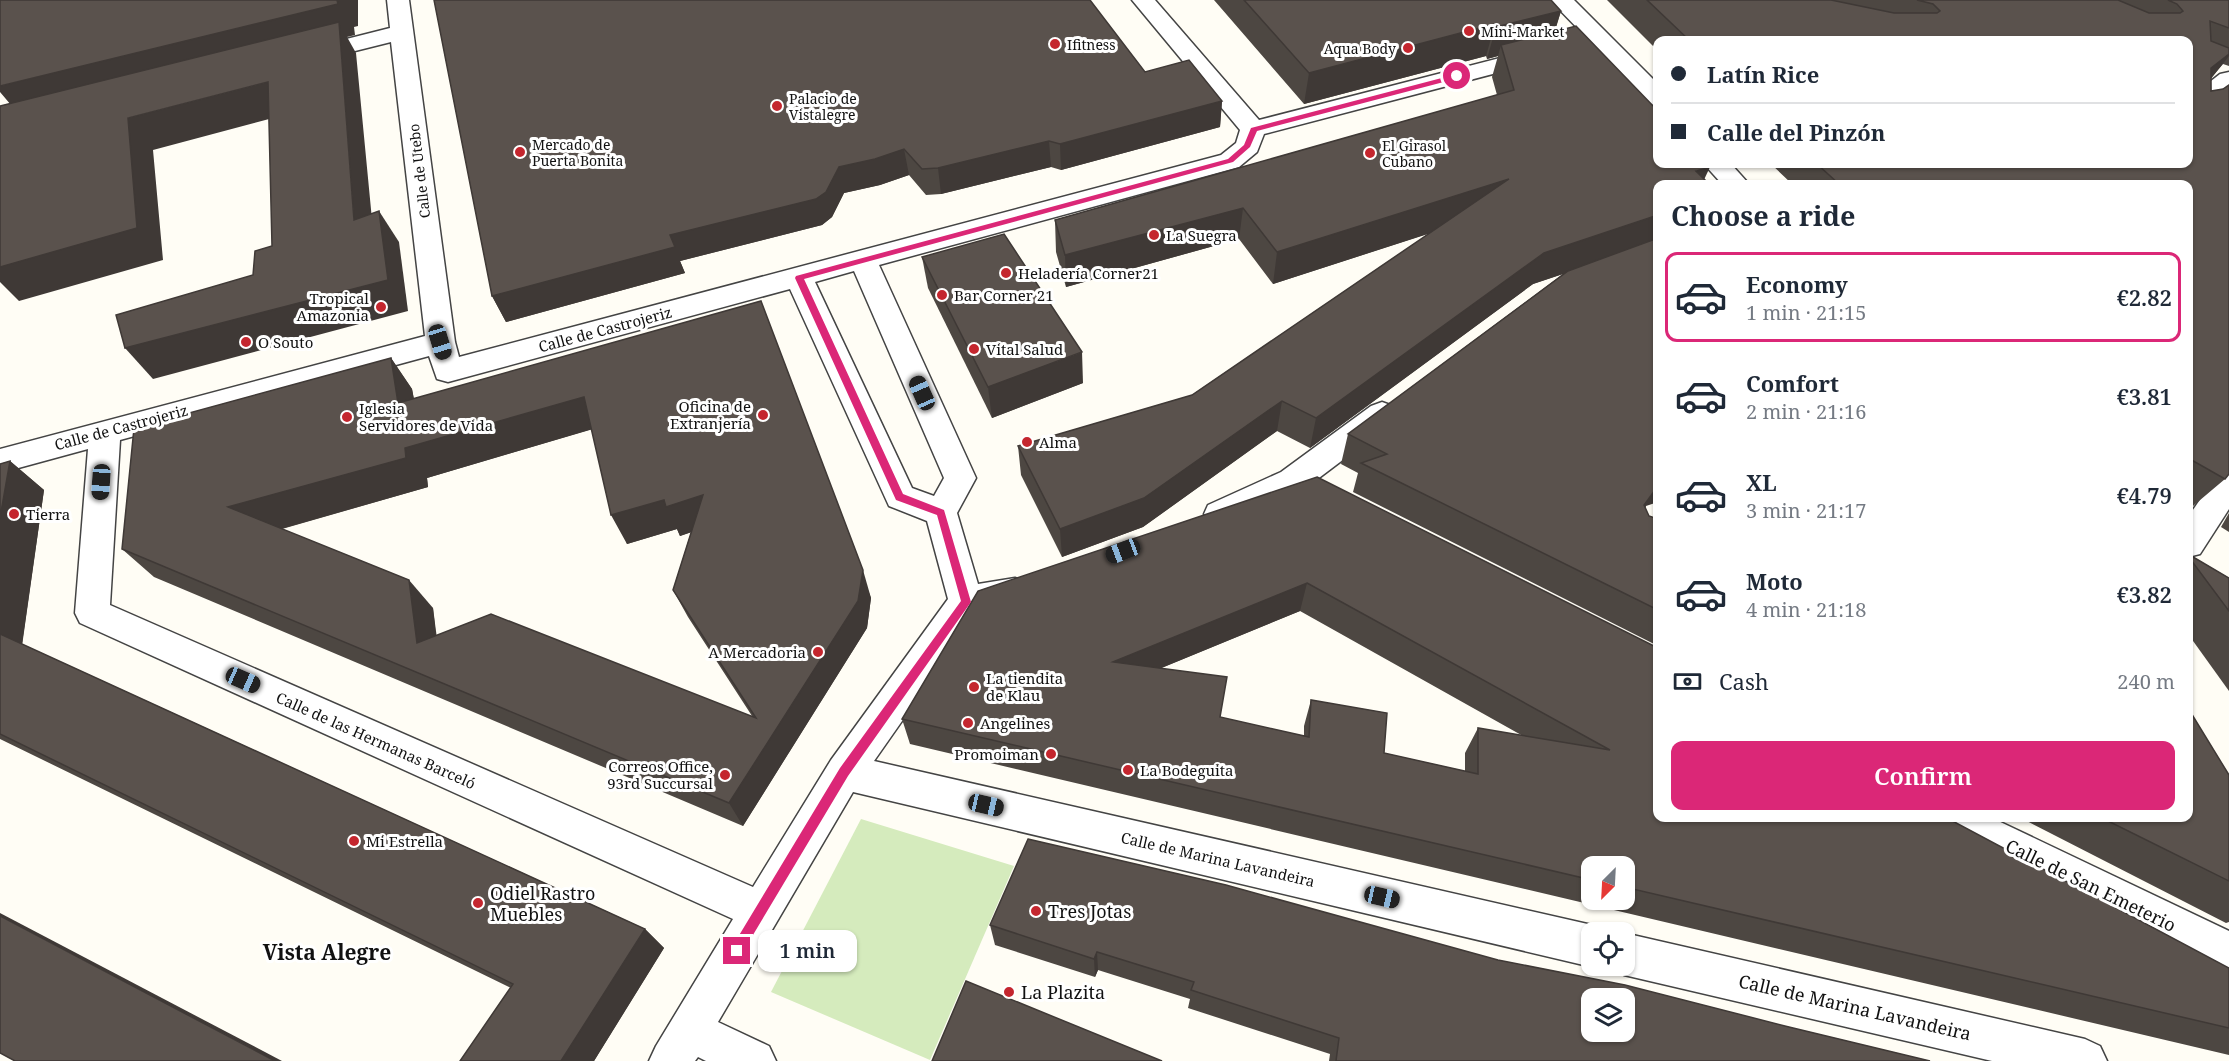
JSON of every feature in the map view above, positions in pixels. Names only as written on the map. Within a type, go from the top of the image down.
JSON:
[{"type":"street","name":"Calle de Utebo","points":[[398,0],[440,342]]},
{"type":"street","points":[[1143,0],[1253,129],[1601,39]]},
{"type":"street","points":[[1561,0],[1653,94]]},
{"type":"street","points":[[283,62],[403,32]]},
{"type":"street","points":[[2193,107],[2222,75]]},
{"type":"street","name":"Calle de Castrojeriz","points":[[0,461],[440,342],[448,371],[799,278],[1230,160],[1248,146],[1253,129]]},
{"type":"street","points":[[1721,168],[1732,180]]},
{"type":"street","points":[[863,260],[960,478],[941,513],[966,602]]},
{"type":"street","points":[[799,278],[900,497],[941,513]]},
{"type":"street","points":[[1198,523],[1230,511],[1292,481],[1404,398]]},
{"type":"street","name":"Calle de las Hermanas Barceló","points":[[105,431],[92,613],[761,911]]},
{"type":"street","points":[[1292,481],[1323,495]]},
{"type":"street","points":[[2193,537],[2229,483]]},
{"type":"street","points":[[754,1061],[680,1046],[844,772],[966,602],[1016,591],[1037,583]]},
{"type":"street","name":"Calle de Marina Lavandeira","points":[[844,772],[1581,943]]},
{"type":"street","name":"Calle de San Emeterio","points":[[1960,822],[2229,953]]},
{"type":"street","name":"Calle de Marina Lavandeira","points":[[1635,957],[2085,1061]]},
{"type":"green space","points":[[861,819],[1014,866],[930,1060],[771,992]]},
{"type":"building","points":[[0,0],[337,0],[338,4],[0,86]]},
{"type":"building","name":"Palacio de Vistalegre","points":[[434,0],[1090,0],[1145,72],[1189,60],[1222,101],[1060,144],[1049,141],[938,168],[922,169],[904,149],[875,159],[839,167],[826,192],[816,199],[670,235],[675,247],[492,296]]},
{"type":"building","points":[[1244,0],[1551,0],[1561,11],[1496,27],[1495,24],[1309,73]]},
{"type":"building","points":[[1647,0],[1831,0],[1894,13],[1937,13],[1940,11],[1933,4],[1917,0],[2118,0],[2149,13],[2180,13],[2183,11],[2177,4],[2168,0],[2229,0],[2229,28],[2210,21],[2211,41],[2229,48],[2229,54],[2211,68],[2211,91],[2223,89],[2229,85],[2229,474],[2225,479],[2193,461],[2193,180],[1835,180],[1821,168],[2193,168],[2193,36],[1685,36]]},
{"type":"building","points":[[339,22],[354,220],[379,211],[388,280],[125,348],[116,315],[253,275],[255,251],[272,246],[268,82],[128,118],[137,228],[0,267],[0,106]]},
{"type":"building","points":[[1576,26],[1653,106],[1653,168],[1706,168],[1696,171],[1705,180],[1653,180],[1653,217],[1544,253],[1316,418],[1282,401],[1144,498],[1060,529],[1018,446],[1192,395],[1509,179],[1277,252],[1243,208],[1065,255],[1055,220],[1514,90],[1501,45]]},
{"type":"building","points":[[1004,234],[1082,352],[988,387],[922,257]]},
{"type":"building","points":[[1653,240],[1653,493],[1644,505],[1649,516],[1653,517],[1653,608],[1361,463],[1387,454],[1348,434],[1568,271]]},
{"type":"building","points":[[761,301],[863,570],[858,601],[729,803],[122,549],[134,428],[391,358],[398,403]],"holes":[[[584,397],[611,515],[664,500],[666,507],[703,495],[673,590],[756,718],[491,614],[417,643],[409,580],[228,507],[406,458],[405,448]]]},
{"type":"building","points":[[10,461],[0,518],[0,464]]},
{"type":"building","points":[[1317,477],[1653,645],[1653,822],[1955,822],[2229,968],[2229,1028],[1635,890],[1635,856],[1581,856],[1581,877],[902,719],[978,591]],"holes":[[[1307,583],[1610,750],[1478,728],[1478,774],[1384,753],[1387,713],[1311,700],[1309,737],[1220,717],[1227,677],[1113,662]]]},
{"type":"building","points":[[2193,557],[2229,578],[2229,611],[2193,563]]},
{"type":"building","points":[[0,634],[645,929],[561,1061],[460,1061],[513,984],[0,734]]},
{"type":"building","points":[[2193,716],[2229,775],[2229,881],[2110,822],[2193,822]]},
{"type":"building","points":[[1028,839],[1226,885],[1498,960],[1625,985],[1930,1061],[1336,1061],[1339,1038],[1191,990],[1194,982],[1097,952],[1094,959],[990,925]]},
{"type":"building","points":[[0,916],[275,1061],[15,1061],[0,1053]]},
{"type":"building","points":[[966,981],[1162,1061],[932,1061]]},
{"type":"place","name":"Mini-Market","points":[[1469,31]]},
{"type":"place","name":"Ifitness","points":[[1055,44]]},
{"type":"place","name":"Aqua Body","points":[[1408,48]]},
{"type":"place","name":"Palacio de Vistalegre","points":[[777,106]]},
{"type":"place","name":"Mercado de Puerta Bonita","points":[[520,152]]},
{"type":"place","name":"El Girasol Cubano","points":[[1370,153]]},
{"type":"place","name":"La Suegra","points":[[1154,235]]},
{"type":"place","name":"Heladería Corner21","points":[[1006,273]]},
{"type":"place","name":"Bar Corner 21","points":[[942,295]]},
{"type":"place","name":"Tropical Amazonia","points":[[381,307]]},
{"type":"place","name":"O Souto","points":[[246,342]]},
{"type":"place","name":"Vital Salud","points":[[974,349]]},
{"type":"place","name":"Oficina de Extranjería","points":[[763,415]]},
{"type":"place","name":"Iglesia Servidores de Vida","points":[[347,417]]},
{"type":"place","name":"Alma","points":[[1027,442]]},
{"type":"place","name":"Tierra","points":[[14,514]]},
{"type":"place","name":"A Mercadoria","points":[[818,652]]},
{"type":"place","name":"La tiendita de Klau","points":[[974,687]]},
{"type":"place","name":"Angelines","points":[[968,723]]},
{"type":"place","name":"Promoiman","points":[[1051,754]]},
{"type":"place","name":"La Bodeguita","points":[[1128,770]]},
{"type":"place","name":"Correos Office, 93rd Succursal","points":[[725,775]]},
{"type":"place","name":"Mi Estrella","points":[[354,841]]},
{"type":"place","name":"Odiel Rastro Muebles","points":[[478,903]]},
{"type":"place","name":"Tres Jotas","points":[[1036,911]]},
{"type":"place","name":"La Plazita","points":[[1009,992]]},
{"type":"district","name":"Vista Alegre","points":[[327,952]]},
{"type":"route","points":[[737,951],[844,772],[966,602],[941,513],[900,497],[799,278],[1230,160],[1248,146],[1253,129],[1457,76]]}]
